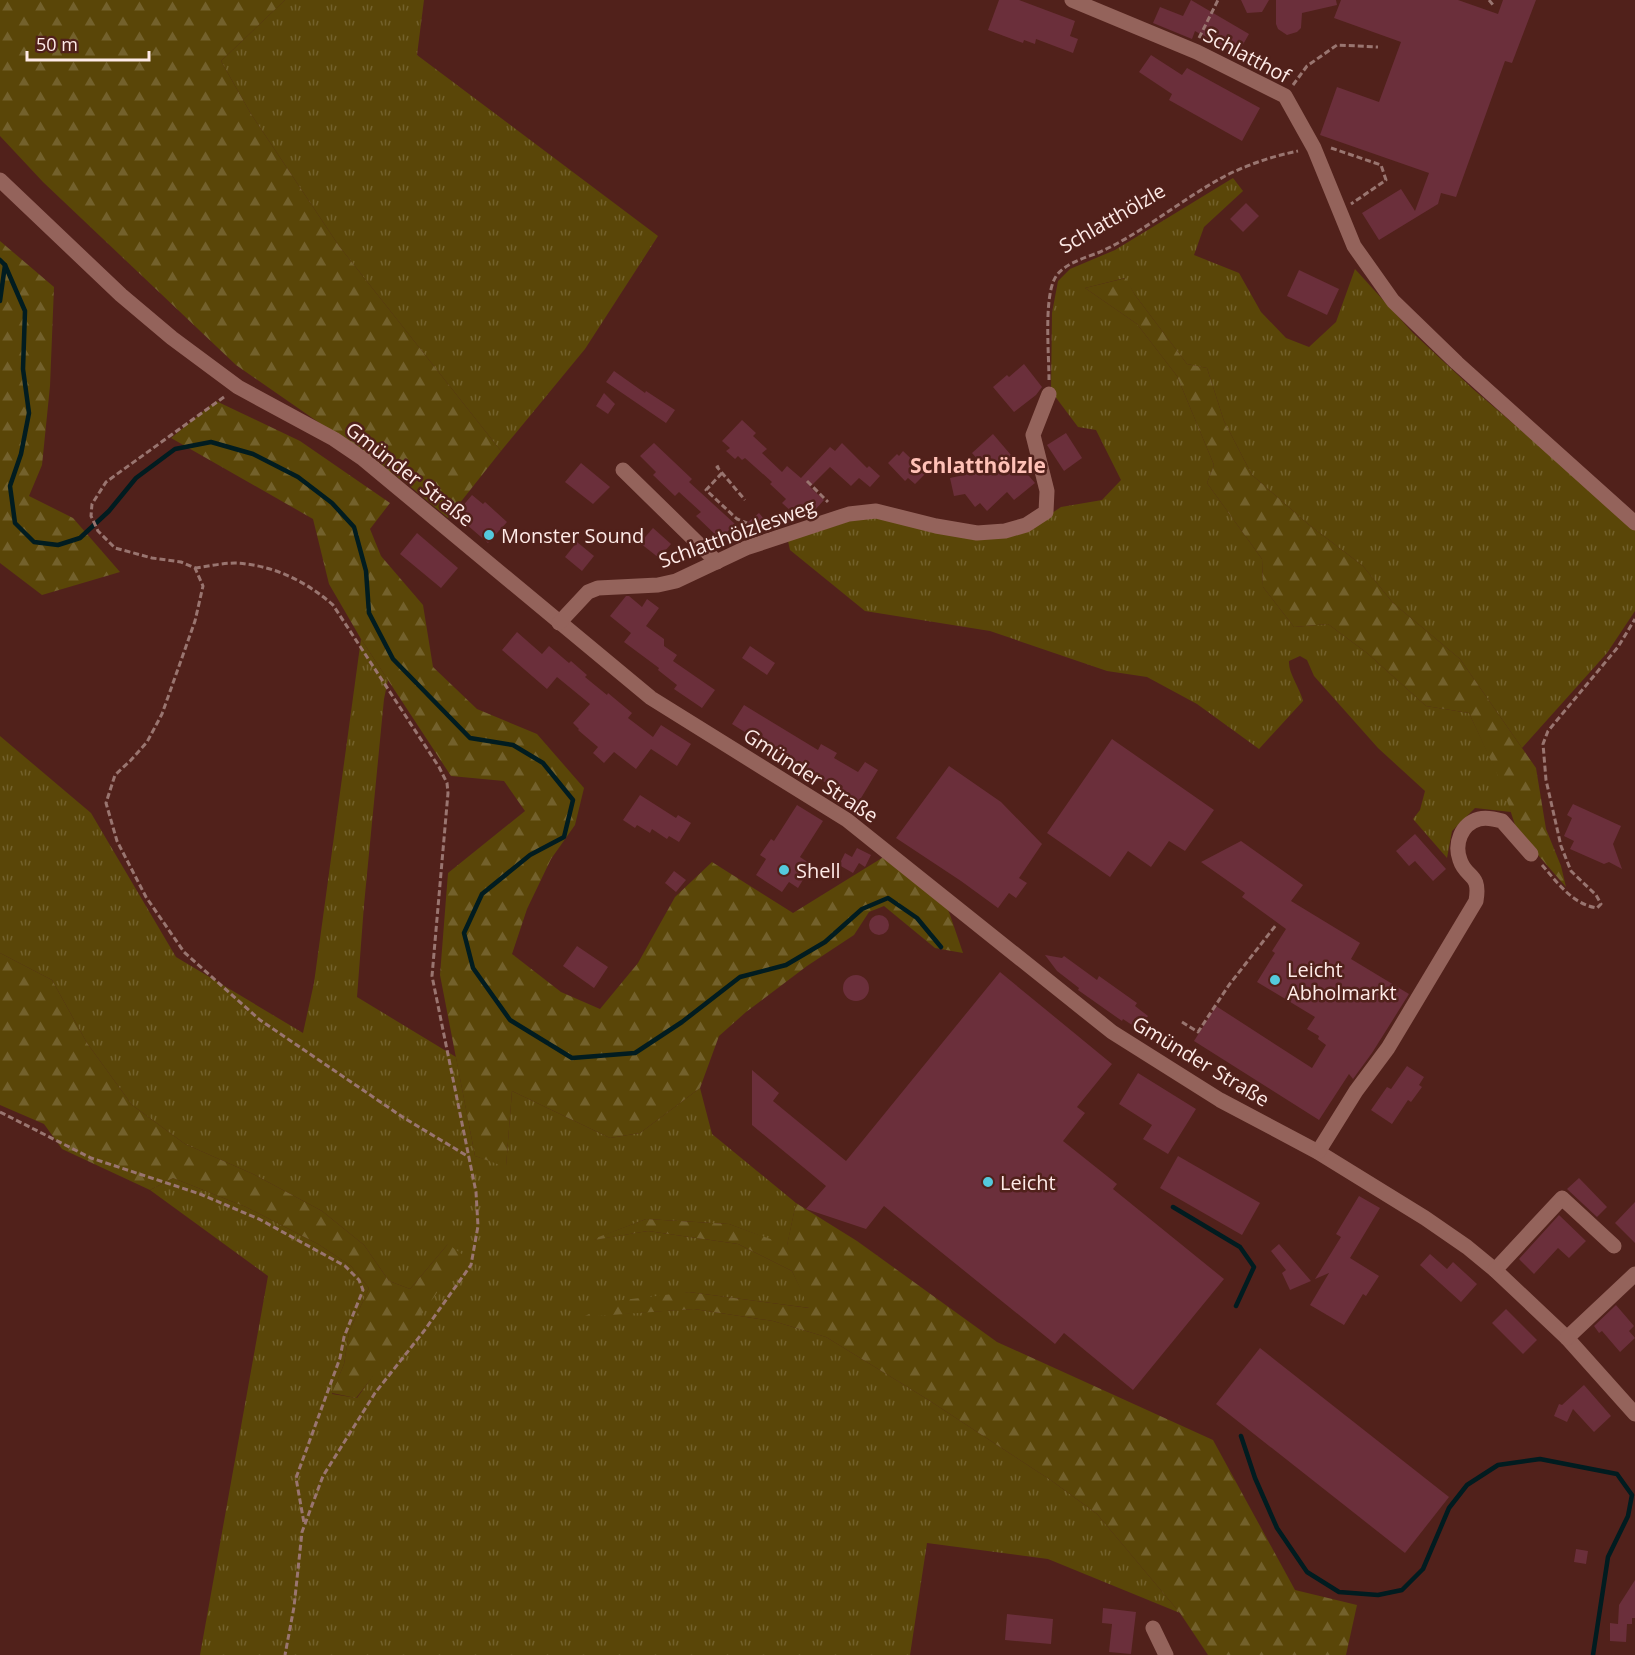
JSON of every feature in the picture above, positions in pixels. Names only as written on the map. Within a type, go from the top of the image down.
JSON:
[{"type":"street","name":"Schlatthof","points":[[1072,0],[1197,52],[1285,96],[1312,144],[1354,246],[1393,301],[1457,363],[1635,523]]},
{"type":"street","name":"Gmünder Straße","points":[[0,180],[121,295],[172,338],[238,387],[334,439],[362,458],[651,698],[847,820],[1112,1032],[1220,1100],[1318,1152],[1425,1218],[1467,1247],[1496,1270],[1568,1338],[1635,1414]]},
{"type":"street","name":"Schlatthölzlesweg","points":[[559,623],[588,592],[598,588],[658,585],[676,581],[746,548],[849,514],[876,511],[936,526],[977,533],[1005,531],[1026,525],[1046,512],[1047,491],[1033,435],[1049,394]]},
{"type":"street","points":[[622,471],[717,562]]},
{"type":"street","points":[[1318,1152],[1356,1091],[1393,1040],[1476,901],[1478,889],[1475,879],[1461,864],[1458,851],[1458,838],[1462,832],[1479,819],[1502,821],[1531,854]]},
{"type":"street","points":[[1496,1270],[1562,1198],[1614,1246]]},
{"type":"street","points":[[1568,1338],[1635,1274]]},
{"type":"street","points":[[1154,1628],[1166,1655]]},
{"type":"path","points":[[1197,52],[1199,37],[1218,0]]},
{"type":"path","points":[[1489,0],[1493,5]]},
{"type":"path","points":[[1285,96],[1307,66],[1337,45],[1378,47]]},
{"type":"path","points":[[1312,144],[1381,165],[1386,180],[1340,212]]},
{"type":"path","name":"Schlatthölzle","points":[[1049,394],[1049,298],[1054,278],[1066,267],[1112,246],[1190,196],[1230,174],[1271,156],[1312,144]]},
{"type":"path","points":[[238,387],[106,482],[92,504],[91,516],[98,531],[115,548],[152,558],[181,562],[195,568],[244,563],[286,574],[313,588],[333,605],[439,767],[447,783],[448,793],[432,976],[476,1192],[478,1226],[471,1265],[424,1331],[375,1393],[323,1476],[302,1532],[294,1607],[285,1655]]},
{"type":"path","points":[[719,466],[717,467],[745,500]]},
{"type":"path","points":[[722,473],[706,490],[737,519],[747,524]]},
{"type":"path","points":[[807,481],[828,502]]},
{"type":"path","points":[[195,568],[202,586],[195,621],[162,714],[147,742],[115,775],[106,803],[117,841],[146,897],[184,952],[260,1020],[404,1118],[469,1157]]},
{"type":"path","points":[[1531,854],[1574,899],[1588,907],[1597,908],[1601,904],[1596,895],[1571,871],[1561,846],[1546,780],[1543,744],[1548,731],[1618,647],[1635,619]]},
{"type":"path","points":[[1182,1022],[1198,1032],[1229,985],[1276,925]]},
{"type":"path","points":[[0,1112],[91,1158],[200,1194],[259,1219],[345,1266],[359,1280],[363,1290],[344,1337],[340,1358],[297,1478],[304,1525]]},
{"type":"green space","points":[[0,0],[285,0],[221,61],[251,114],[339,246],[501,451],[448,518],[406,483],[236,365],[43,182],[0,136]]},
{"type":"green space","points":[[285,0],[424,0],[417,55],[658,236],[585,349],[501,451],[339,246],[251,114],[221,61]]},
{"type":"green space","points":[[1233,178],[1243,191],[1204,227],[1194,255],[1239,273],[1261,312],[1286,338],[1309,347],[1336,322],[1355,269],[1413,333],[1473,389],[1635,528],[1635,611],[1607,653],[1522,748],[1460,659],[1393,603],[1363,566],[1308,524],[1252,475],[1224,421],[1207,368],[1187,364],[1135,295],[1125,278],[1085,288],[1137,324],[1177,376],[1214,465],[1207,483],[1262,559],[1263,587],[1294,627],[1328,624],[1367,653],[1426,706],[1469,713],[1503,785],[1511,812],[1475,808],[1452,831],[1447,858],[1413,819],[1420,810],[1425,791],[1378,748],[1314,676],[1307,660],[1300,656],[1289,661],[1289,666],[1303,701],[1259,749],[1197,704],[1147,677],[1107,671],[990,631],[865,611],[790,550],[788,541],[870,514],[970,538],[1046,517],[1061,507],[1102,500],[1121,480],[1096,430],[1078,427],[1051,391],[1052,313],[1058,281],[1070,269],[1115,250]]},
{"type":"green space","points":[[0,241],[54,287],[50,386],[42,465],[29,496],[73,518],[120,572],[42,595],[0,563]]},
{"type":"green space","points":[[1126,278],[1135,295],[1187,364],[1207,368],[1224,421],[1252,475],[1308,524],[1363,566],[1393,603],[1460,659],[1536,768],[1546,829],[1561,866],[1566,887],[1517,831],[1502,785],[1469,713],[1426,706],[1367,653],[1328,624],[1294,627],[1263,587],[1262,559],[1207,483],[1214,465],[1177,376],[1137,324],[1085,288]]},
{"type":"green space","points":[[216,401],[300,441],[390,503],[370,529],[381,556],[423,605],[433,667],[477,709],[537,734],[584,788],[575,825],[551,859],[527,909],[512,954],[561,992],[600,1009],[638,963],[675,897],[712,862],[793,913],[890,853],[937,891],[949,912],[963,953],[935,948],[884,906],[869,912],[854,935],[807,966],[746,1012],[719,1036],[700,1088],[640,1133],[610,1138],[512,1091],[506,1167],[475,1156],[440,975],[448,873],[525,811],[504,781],[451,776],[361,639],[329,584],[313,519],[171,438]]},
{"type":"green space","points":[[361,639],[388,680],[384,699],[357,997],[456,1057],[475,1156],[506,1166],[512,1091],[610,1138],[640,1133],[700,1088],[712,1134],[796,1203],[787,1246],[729,1224],[646,1219],[592,1240],[648,1231],[738,1244],[792,1271],[810,1308],[689,1292],[585,1316],[694,1309],[773,1321],[826,1337],[927,1399],[1052,1481],[1097,1514],[1180,1613],[1048,1559],[927,1543],[910,1655],[200,1655],[268,1276],[150,1190],[173,1178],[246,1207],[318,1244],[351,1266],[369,1288],[349,1332],[344,1364],[332,1394],[357,1398],[372,1377],[448,1244],[410,1289],[389,1281],[364,1245],[322,1211],[253,1174],[185,1144],[132,1105],[87,1043],[52,980],[0,953],[0,736],[91,813],[176,957],[303,1033],[314,983]]},
{"type":"green space","points":[[0,953],[52,980],[87,1043],[132,1105],[185,1144],[253,1174],[322,1211],[364,1245],[389,1281],[410,1289],[448,1244],[463,1255],[425,1310],[356,1398],[332,1393],[344,1364],[349,1332],[369,1288],[351,1266],[318,1244],[246,1207],[173,1178],[150,1190],[62,1149],[44,1124],[0,1105]]},
{"type":"green space","points":[[796,1203],[857,1241],[997,1342],[1213,1440],[1295,1590],[1357,1605],[1346,1655],[1208,1655],[1180,1613],[1097,1514],[1052,1481],[927,1399],[826,1337],[773,1321],[694,1309],[583,1317],[615,1301],[689,1292],[809,1308],[792,1271],[738,1244],[648,1231],[588,1241],[646,1219],[729,1224],[787,1245]]},
{"type":"building","points":[[999,0],[1019,0],[1075,21],[1070,36],[1078,39],[1073,53],[1036,39],[1035,44],[1024,40],[1023,43],[988,30]]},
{"type":"building","points":[[1191,0],[1249,34],[1237,55],[1195,31],[1192,39],[1153,23],[1160,7],[1183,16]]},
{"type":"building","points":[[1241,0],[1269,0],[1262,12],[1247,13]]},
{"type":"building","points":[[1276,0],[1336,0],[1337,5],[1302,13],[1301,28],[1287,35],[1278,29],[1276,24]]},
{"type":"building","points":[[1341,0],[1458,0],[1498,14],[1503,0],[1536,0],[1512,63],[1505,61],[1456,197],[1441,193],[1438,204],[1379,240],[1362,213],[1401,189],[1415,211],[1429,173],[1320,135],[1337,87],[1379,102],[1401,42],[1334,18]]},
{"type":"building","points":[[1151,55],[1182,75],[1187,68],[1260,108],[1242,141],[1169,100],[1172,94],[1139,72]]},
{"type":"building","points":[[1246,203],[1259,216],[1243,232],[1230,219]]},
{"type":"building","points":[[1299,270],[1339,289],[1327,315],[1287,296]]},
{"type":"building","points":[[1024,364],[1042,387],[1036,395],[1014,412],[993,387]]},
{"type":"building","points":[[614,371],[645,393],[646,391],[675,410],[666,423],[606,382]]},
{"type":"building","points":[[604,393],[615,404],[608,414],[596,406]]},
{"type":"building","points":[[742,420],[756,433],[753,436],[767,449],[762,453],[782,472],[787,466],[801,478],[830,447],[835,451],[842,443],[867,468],[869,466],[880,476],[870,487],[859,478],[851,486],[830,467],[810,487],[824,500],[814,511],[805,503],[794,514],[782,503],[786,499],[770,484],[772,482],[745,458],[742,460],[738,456],[735,459],[726,451],[730,448],[722,441]]},
{"type":"building","points":[[1066,433],[1082,458],[1064,471],[1047,445]]},
{"type":"building","points":[[993,434],[1035,483],[1014,500],[1007,492],[987,511],[980,503],[975,507],[965,494],[954,496],[950,478],[987,470],[972,453]]},
{"type":"building","points":[[654,443],[692,479],[689,482],[735,524],[720,539],[696,516],[701,512],[679,492],[675,496],[653,475],[656,472],[640,456]]},
{"type":"building","points":[[903,451],[926,473],[915,484],[908,478],[905,481],[888,463]]},
{"type":"building","points":[[581,463],[610,487],[593,504],[565,482]]},
{"type":"building","points":[[472,495],[483,504],[485,502],[507,522],[488,543],[466,524],[472,518],[461,508]]},
{"type":"building","points":[[759,513],[768,524],[757,533],[748,522]]},
{"type":"building","points":[[653,528],[671,544],[659,558],[640,543]]},
{"type":"building","points":[[417,533],[458,568],[441,588],[400,554]]},
{"type":"building","points":[[577,542],[594,556],[582,571],[565,557]]},
{"type":"building","points":[[626,596],[642,607],[647,599],[659,608],[646,626],[664,639],[664,646],[677,655],[673,661],[715,690],[702,708],[674,689],[677,685],[658,670],[659,668],[624,642],[631,633],[610,616]]},
{"type":"building","points":[[517,632],[542,654],[549,646],[569,663],[571,661],[587,675],[585,677],[632,713],[628,718],[653,737],[661,725],[691,744],[677,766],[651,749],[636,769],[614,752],[604,763],[593,753],[598,747],[573,723],[590,704],[557,677],[547,689],[502,650]]},
{"type":"building","points":[[750,646],[775,663],[767,675],[742,658]]},
{"type":"building","points":[[744,705],[818,750],[821,744],[837,753],[834,758],[858,772],[865,762],[878,770],[858,803],[732,724]]},
{"type":"building","points":[[1112,739],[1214,810],[1185,851],[1169,841],[1151,867],[1128,851],[1110,877],[1047,833]]},
{"type":"building","points":[[949,766],[1001,802],[1042,844],[1019,878],[1027,883],[1016,898],[1009,893],[998,908],[896,838]]},
{"type":"building","points":[[640,795],[676,818],[678,815],[691,823],[679,842],[669,836],[667,839],[652,829],[650,833],[637,825],[635,828],[623,820]]},
{"type":"building","points":[[1573,804],[1621,826],[1613,844],[1622,869],[1609,862],[1604,864],[1570,849],[1574,841],[1564,836],[1572,818],[1567,815]]},
{"type":"building","points":[[797,805],[823,821],[800,857],[812,865],[798,888],[789,882],[782,892],[756,875],[766,859],[760,855],[771,839],[774,841]]},
{"type":"building","points":[[1415,834],[1446,869],[1433,881],[1415,861],[1409,866],[1396,851]]},
{"type":"building","points":[[1241,841],[1303,885],[1291,901],[1360,943],[1351,959],[1409,994],[1372,1053],[1353,1079],[1349,1074],[1319,1120],[1194,1041],[1216,1006],[1312,1068],[1326,1045],[1318,1039],[1319,1036],[1307,1029],[1315,1017],[1257,982],[1275,953],[1272,951],[1286,929],[1242,897],[1245,893],[1201,862]]},
{"type":"building","points":[[857,848],[871,855],[865,867],[859,863],[853,873],[839,865],[845,853],[852,857]]},
{"type":"building","points":[[674,871],[686,880],[676,892],[665,883]]},
{"type":"building","points":[[879,915],[886,918],[889,925],[886,932],[879,935],[872,932],[869,925],[872,918]]},
{"type":"building","points":[[577,946],[608,967],[594,988],[563,966]]},
{"type":"building","points":[[1045,955],[1062,958],[1064,956],[1097,980],[1099,976],[1137,1003],[1135,1006],[1148,1016],[1138,1029],[1123,1019],[1122,1021],[1078,990],[1079,988],[1057,971]]},
{"type":"building","name":"Leicht","points":[[1000,972],[1112,1064],[1077,1107],[1085,1113],[1063,1141],[1117,1184],[1113,1189],[1224,1279],[1133,1390],[1064,1333],[1055,1344],[884,1206],[866,1229],[806,1209],[826,1186],[752,1125],[752,1070],[779,1093],[773,1101],[846,1161]]},
{"type":"building","points":[[856,975],[865,979],[869,988],[865,997],[856,1001],[847,997],[843,988],[847,979]]},
{"type":"building","points":[[1407,1066],[1424,1077],[1419,1085],[1422,1087],[1411,1102],[1408,1100],[1392,1124],[1371,1110],[1387,1087],[1391,1089]]},
{"type":"building","points":[[1138,1073],[1196,1109],[1168,1154],[1143,1139],[1152,1125],[1119,1104]]},
{"type":"building","points":[[1178,1156],[1260,1203],[1242,1235],[1160,1188]]},
{"type":"building","points":[[1579,1178],[1607,1207],[1597,1217],[1567,1189]]},
{"type":"building","points":[[1359,1196],[1380,1208],[1350,1258],[1379,1276],[1366,1296],[1363,1294],[1344,1325],[1310,1305],[1329,1273],[1315,1279],[1341,1237],[1336,1234]]},
{"type":"building","points":[[1635,1202],[1635,1243],[1615,1223]]},
{"type":"building","points":[[1559,1215],[1586,1241],[1569,1258],[1558,1248],[1534,1274],[1519,1259]]},
{"type":"building","points":[[1279,1244],[1311,1281],[1290,1290],[1282,1273],[1286,1270],[1271,1251]]},
{"type":"building","points":[[1430,1254],[1447,1269],[1453,1262],[1477,1284],[1461,1302],[1420,1265]]},
{"type":"building","points":[[1616,1305],[1634,1326],[1629,1331],[1635,1338],[1620,1352],[1602,1331],[1599,1333],[1594,1326]]},
{"type":"building","points":[[1506,1309],[1537,1340],[1523,1354],[1492,1323]]},
{"type":"building","points":[[1260,1348],[1449,1497],[1405,1553],[1216,1404]]},
{"type":"building","points":[[1584,1385],[1611,1416],[1594,1432],[1573,1409],[1567,1422],[1554,1416],[1559,1404],[1562,1405]]},
{"type":"building","points":[[1576,1549],[1588,1551],[1586,1564],[1574,1562]]},
{"type":"building","points":[[1635,1580],[1635,1618],[1632,1618],[1632,1624],[1627,1624],[1626,1642],[1610,1641],[1610,1623],[1618,1624],[1619,1605]]},
{"type":"building","points":[[1103,1608],[1136,1612],[1131,1654],[1109,1652],[1112,1624],[1102,1623]]},
{"type":"building","points":[[1007,1614],[1053,1619],[1051,1644],[1005,1640]]},
{"type":"waterway","points":[[0,260],[5,265],[25,311],[23,369],[29,413],[21,454],[10,486],[15,523],[34,542],[58,545],[80,538],[109,511],[136,478],[175,449],[211,442],[253,454],[298,477],[332,503],[354,527],[366,571],[369,613],[393,659],[470,738],[513,745],[543,763],[573,800],[564,837],[530,855],[482,894],[464,933],[473,968],[510,1020],[572,1058],[635,1053],[682,1022],[740,977],[786,965],[825,942],[862,909],[888,898],[917,918],[941,947]]},
{"type":"waterway","points":[[0,301],[5,265]]},
{"type":"waterway","points":[[1173,1207],[1240,1247],[1254,1267],[1236,1306]]},
{"type":"waterway","points":[[1241,1436],[1255,1478],[1277,1528],[1307,1572],[1339,1592],[1378,1595],[1402,1590],[1423,1569],[1449,1508],[1467,1485],[1498,1465],[1540,1459],[1617,1474],[1632,1495],[1628,1516],[1608,1557],[1593,1655]]},
{"type":"place","name":"Monster Sound","points":[[489,535]]},
{"type":"place","name":"Shell","points":[[784,870]]},
{"type":"place","name":"Leicht Abholmarkt","points":[[1275,980]]},
{"type":"place","name":"Leicht","points":[[988,1182]]},
{"type":"district","name":"Schlatthölzle","points":[[978,465]]}]
